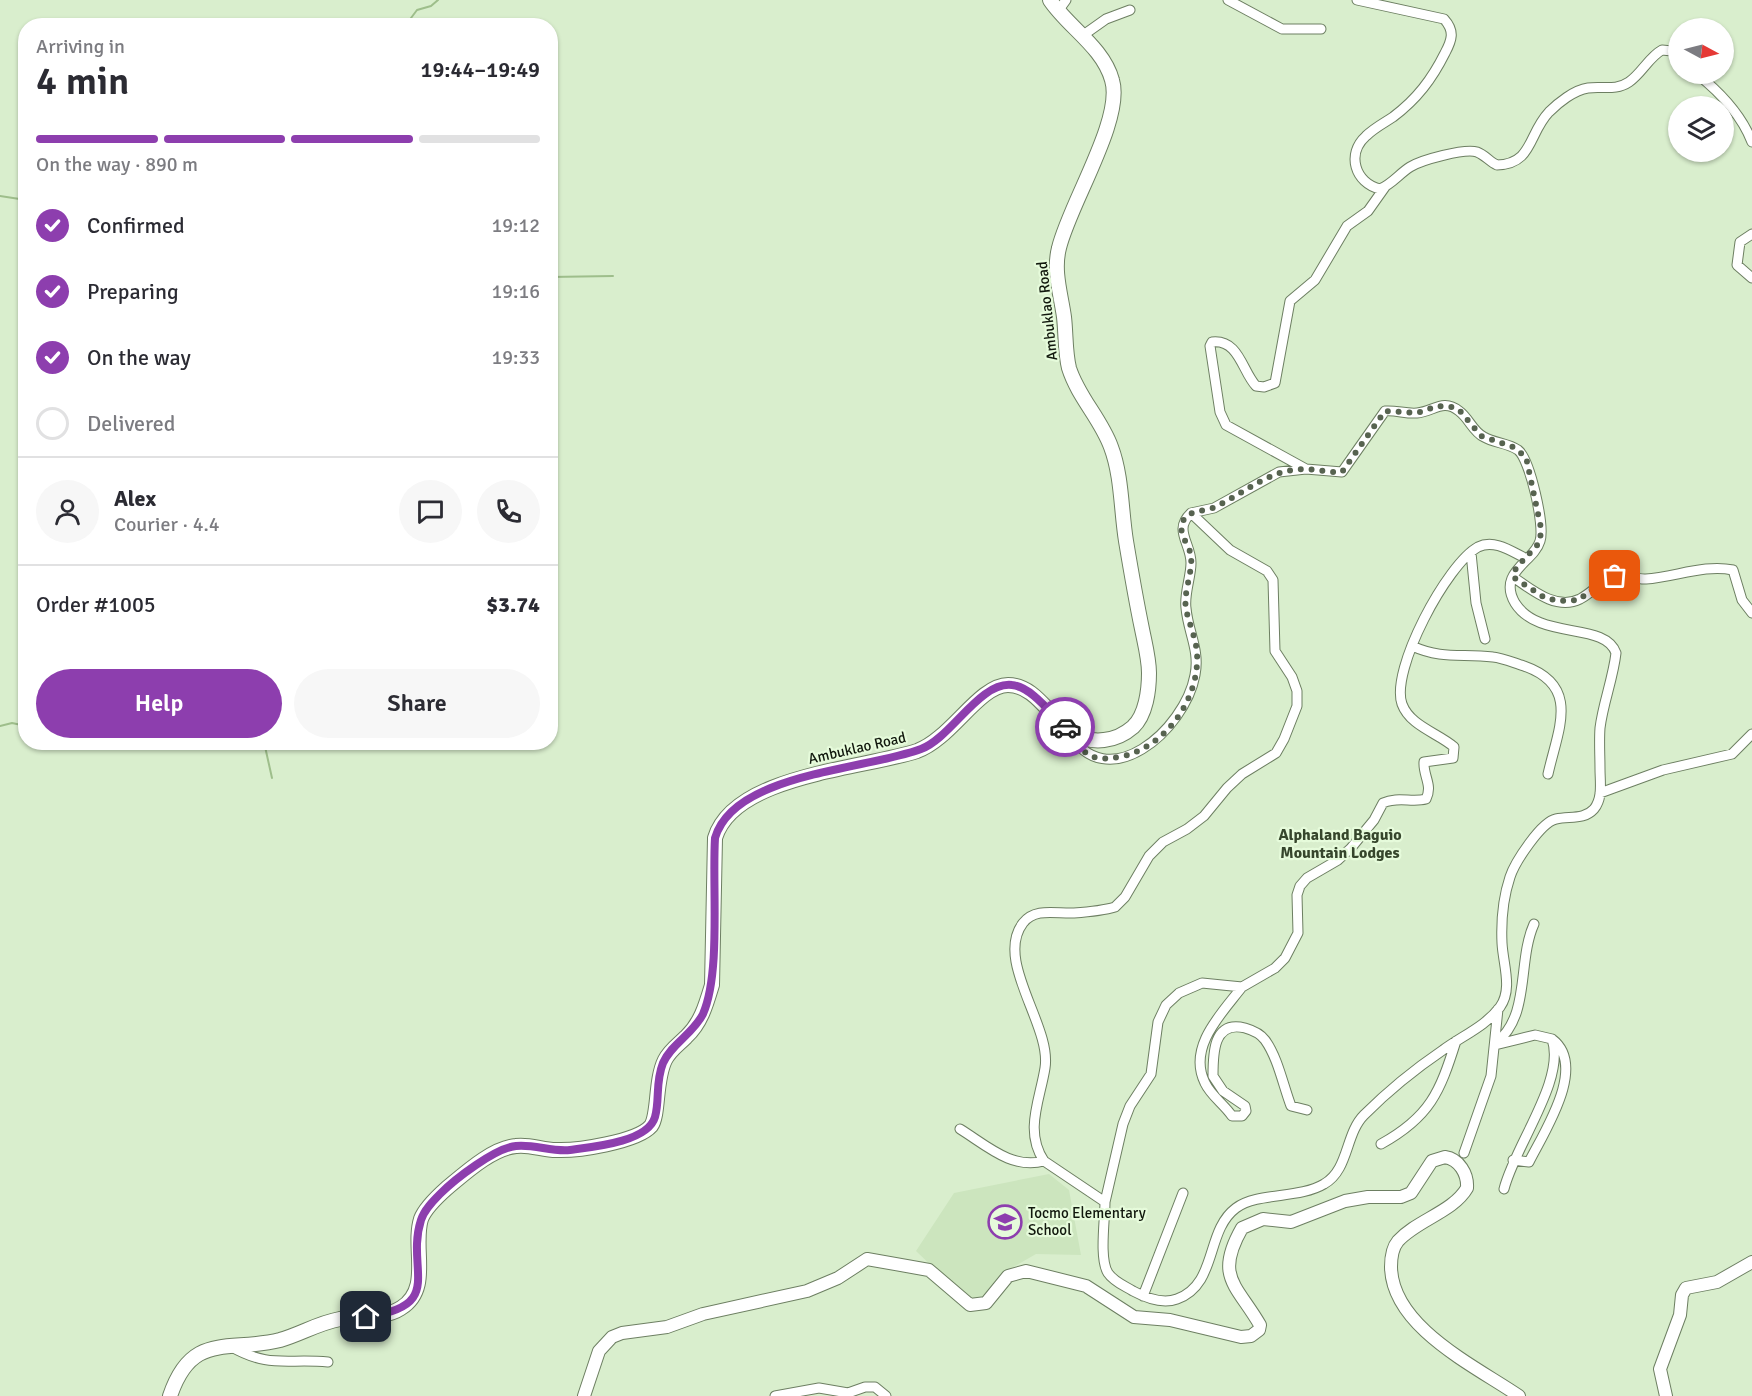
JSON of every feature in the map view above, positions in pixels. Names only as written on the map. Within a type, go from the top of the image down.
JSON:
[{"type":"main road","name":"Ambuklao Road","points":[[170,1396],[178,1374],[190,1359],[207,1350],[227,1345],[278,1340],[329,1321],[393,1313],[401,1308],[416,1293],[421,1218],[448,1187],[495,1154],[515,1146],[571,1149],[621,1140],[645,1131],[656,1115],[657,1083],[663,1063],[670,1051],[685,1038],[702,1016],[712,986],[715,838],[718,826],[743,802],[787,781],[849,769],[924,748],[942,738],[989,691],[1002,686],[1012,685],[1030,694],[1076,736],[1108,740],[1127,731],[1141,717],[1149,671],[1126,541],[1117,463],[1110,444],[1070,368],[1056,267],[1062,236],[1108,124],[1113,104],[1112,78],[1094,48],[1054,6]]},
{"type":"street","points":[[1054,6],[1066,0]]},
{"type":"street","points":[[1228,0],[1282,29],[1321,29]]},
{"type":"street","points":[[1357,0],[1444,20],[1452,33],[1451,41],[1438,69],[1427,85],[1415,99],[1364,137],[1358,150],[1356,172],[1361,180],[1371,187],[1385,187]]},
{"type":"street","points":[[1082,36],[1106,19],[1130,10]]},
{"type":"street","points":[[1306,469],[1250,440],[1223,421],[1210,346],[1212,342],[1230,348],[1238,355],[1256,386],[1264,387],[1275,384],[1290,300],[1315,280],[1347,226],[1368,211],[1385,187],[1413,165],[1459,153],[1470,151],[1480,153],[1497,165],[1515,163],[1522,158],[1542,120],[1575,93],[1584,88],[1615,88],[1628,83],[1662,50],[1668,51]]},
{"type":"street","points":[[1707,84],[1745,124],[1752,142]]},
{"type":"street","points":[[1752,234],[1740,242],[1737,252],[1737,265],[1752,278]]},
{"type":"street","points":[[1066,729],[1076,746],[1089,756],[1107,759],[1151,746],[1178,717],[1195,676],[1197,655],[1186,607],[1191,553],[1181,529],[1183,521],[1191,513],[1214,508],[1279,472],[1306,469],[1342,472],[1385,411],[1417,413],[1437,406],[1453,407],[1460,411],[1481,436],[1513,447],[1526,457],[1541,528],[1540,542],[1525,558],[1513,577],[1510,590],[1513,600],[1531,618],[1551,628],[1594,635],[1615,648],[1613,674],[1600,728],[1600,793],[1593,811],[1583,817],[1554,819],[1543,827],[1511,874],[1504,896],[1502,941],[1508,992],[1498,1009],[1402,1082],[1356,1124],[1341,1164],[1333,1177],[1323,1185],[1297,1194],[1245,1203],[1236,1208],[1225,1222],[1195,1289],[1173,1300],[1143,1296],[1114,1279],[1107,1271],[1104,1254],[1105,1202],[1123,1124],[1130,1106],[1151,1074],[1158,1022],[1166,1005],[1179,993],[1202,983],[1242,987]]},
{"type":"street","points":[[1205,525],[1214,508]]},
{"type":"street","points":[[1105,1202],[1044,1161],[1035,1141],[1034,1123],[1046,1066],[1045,1048],[1019,970],[1015,947],[1017,933],[1023,922],[1035,913],[1105,910],[1120,904],[1130,891],[1140,867],[1163,842],[1187,830],[1204,816],[1242,774],[1276,753],[1297,706],[1297,691],[1292,677],[1280,661],[1273,639],[1274,580],[1267,571],[1230,550],[1191,513]]},
{"type":"street","points":[[1307,1110],[1291,1106],[1267,1044],[1256,1032],[1229,1027],[1220,1033],[1213,1057],[1213,1076],[1223,1091],[1245,1106],[1246,1111],[1242,1116],[1232,1116],[1204,1081],[1202,1059],[1206,1035],[1242,987],[1275,968],[1285,958],[1298,933],[1297,895],[1308,878],[1338,860],[1351,848],[1374,820],[1383,803],[1400,799],[1419,801],[1426,799],[1429,781],[1424,762],[1453,758],[1454,747],[1415,721],[1406,712],[1401,702],[1405,663],[1437,595],[1463,560],[1479,547],[1495,545],[1525,558]]},
{"type":"street","points":[[1471,553],[1476,603],[1485,639]]},
{"type":"street","points":[[1513,577],[1545,598],[1559,601],[1579,600],[1597,585],[1624,574],[1646,579],[1690,574],[1717,567],[1733,570],[1742,600],[1752,613]]},
{"type":"street","points":[[1412,646],[1431,655],[1494,657],[1533,669],[1555,684],[1561,700],[1561,716],[1548,774]]},
{"type":"street","points":[[1600,793],[1663,770],[1732,754],[1752,734]]},
{"type":"street","points":[[1494,1045],[1511,1027],[1519,1008],[1526,943],[1534,924]]},
{"type":"street","points":[[1464,1154],[1491,1076],[1498,1009]]},
{"type":"street","points":[[1494,1045],[1535,1035],[1552,1039],[1562,1047],[1566,1060],[1560,1100],[1529,1162],[1513,1160]]},
{"type":"street","points":[[1504,1189],[1513,1160],[1542,1105],[1553,1072],[1555,1048],[1552,1039]]},
{"type":"street","points":[[1381,1144],[1400,1134],[1424,1113],[1442,1083],[1456,1041]]},
{"type":"street","points":[[960,1129],[1012,1161],[1031,1165],[1044,1161]]},
{"type":"street","points":[[584,1396],[599,1351],[612,1337],[632,1330],[667,1327],[703,1314],[807,1291],[838,1278],[867,1259],[923,1267],[934,1273],[970,1305],[986,1303],[1008,1276],[1026,1271],[1086,1286],[1134,1317],[1170,1320],[1241,1337],[1251,1336],[1259,1330],[1260,1325],[1232,1283],[1228,1258],[1242,1228],[1263,1219],[1291,1222],[1345,1201],[1368,1197],[1401,1197],[1412,1193],[1432,1161],[1445,1157],[1458,1163],[1466,1179],[1467,1188],[1447,1206],[1422,1221],[1400,1239],[1393,1252],[1391,1277],[1408,1312],[1427,1334],[1519,1396]]},
{"type":"street","points":[[1143,1296],[1183,1193]]},
{"type":"street","points":[[1666,1396],[1660,1369],[1680,1315],[1682,1295],[1686,1288],[1717,1282],[1752,1262]]},
{"type":"street","points":[[227,1345],[246,1356],[276,1363],[328,1362]]},
{"type":"street","points":[[775,1396],[819,1388],[848,1393],[865,1387],[875,1387],[886,1396]]},
{"type":"shaded area","name":"Tocmo Elementary School","points":[[1049,1174],[1069,1190],[1081,1255],[1036,1254],[1001,1274],[983,1304],[964,1297],[916,1251],[954,1193]]},
{"type":"waterway","points":[[411,18],[417,10],[431,6],[438,0]]},
{"type":"waterway","points":[[0,196],[18,199]]},
{"type":"waterway","points":[[558,277],[613,276]]},
{"type":"waterway","points":[[0,726],[12,723],[18,724]]},
{"type":"waterway","points":[[266,750],[272,778]]},
{"type":"way so far","points":[[1065,727],[1076,746],[1089,756],[1107,759],[1122,757],[1151,746],[1165,733],[1178,717],[1188,698],[1195,676],[1197,655],[1186,607],[1191,553],[1181,529],[1183,521],[1191,513],[1214,508],[1279,472],[1306,469],[1342,472],[1348,467],[1367,434],[1385,411],[1417,413],[1447,405],[1460,411],[1481,436],[1513,447],[1526,457],[1541,528],[1540,542],[1516,568],[1513,577],[1545,598],[1559,601],[1579,600],[1597,585],[1615,576]]},
{"type":"place","name":"Tocmo Elementary School","points":[[1005,1222]]},
{"type":"district","name":"Alphaland Baguio Mountain Lodges","points":[[1340,843]]},
{"type":"route","points":[[366,1317],[393,1313],[410,1302],[416,1293],[421,1218],[441,1193],[483,1161],[515,1146],[555,1150],[571,1149],[635,1137],[652,1124],[656,1115],[657,1083],[663,1063],[670,1051],[685,1038],[702,1016],[712,986],[715,838],[718,826],[743,802],[787,781],[849,769],[924,748],[942,738],[989,691],[1002,686],[1012,685],[1022,688],[1065,727]]}]
